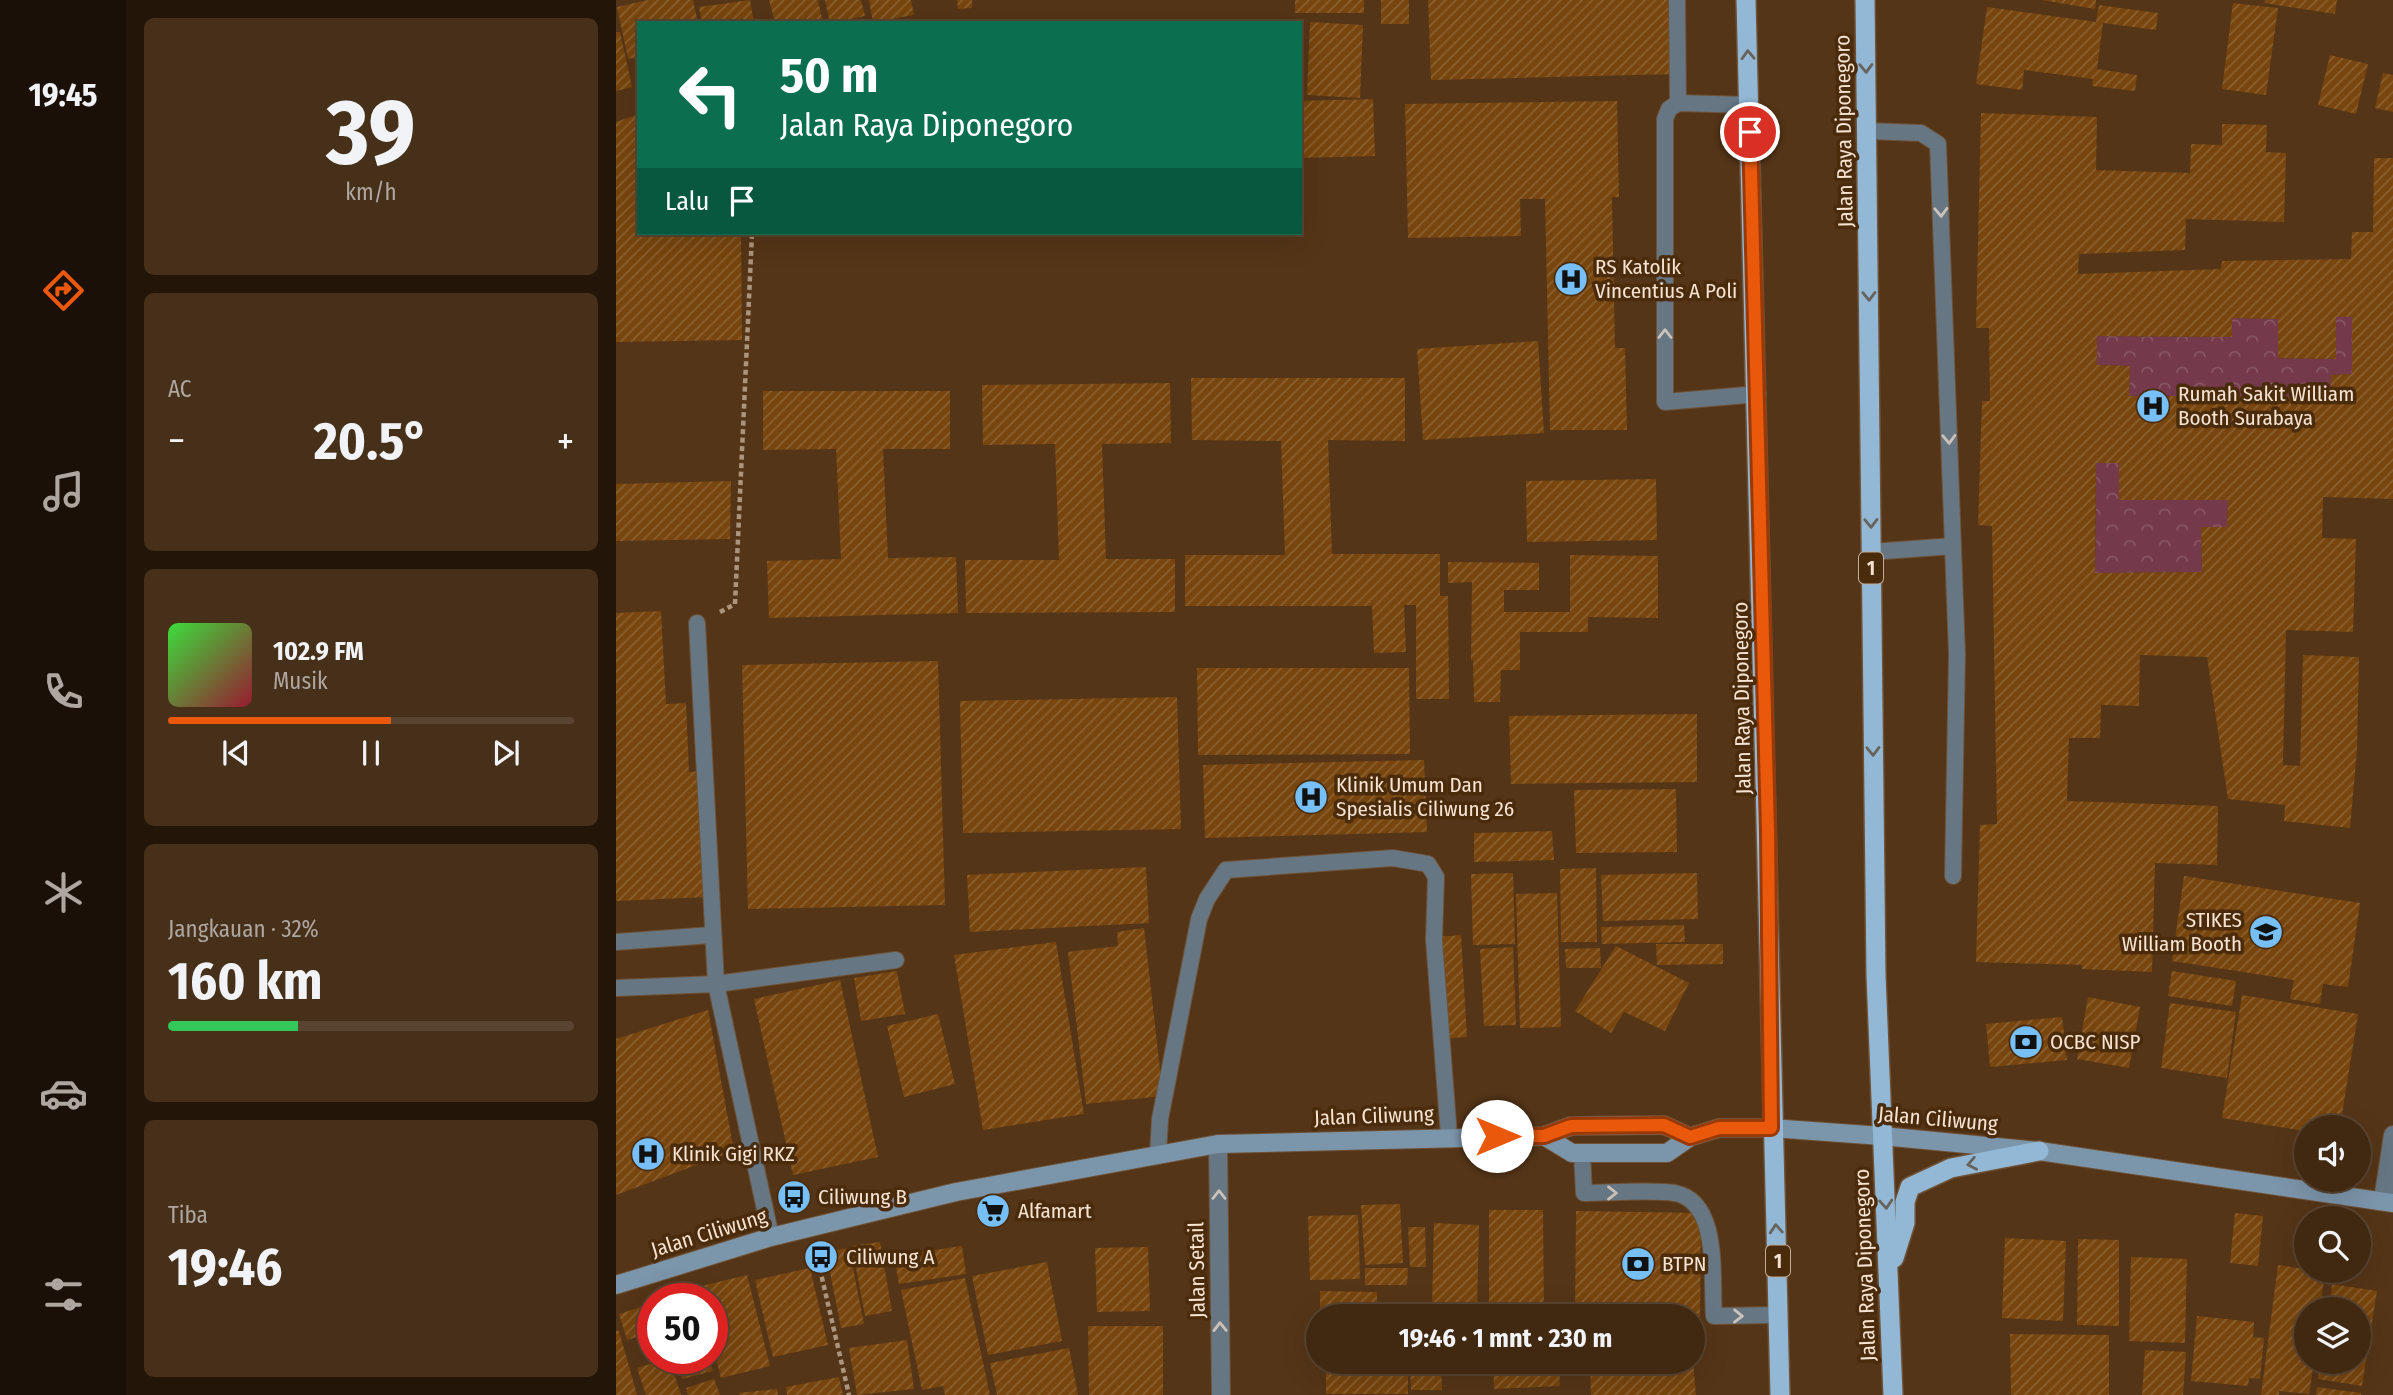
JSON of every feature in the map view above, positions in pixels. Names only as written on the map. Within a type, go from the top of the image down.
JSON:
[{"type":"highway","name":"Jalan Raya Diponegoro","points":[[1865,0],[1876,975],[1893,1395]]},
{"type":"highway","name":"Jalan Raya Diponegoro","points":[[1748,5],[1769,844],[1771,1128],[1780,1395]]},
{"type":"highway","points":[[1890,1270],[1905,1223],[1905,1202],[1910,1186],[1951,1168],[2039,1151]]},
{"type":"main road","name":"Jalan Ciliwung","points":[[616,1285],[771,1237],[956,1192],[1158,1154],[1219,1144],[1449,1136],[1544,1136],[1571,1126],[1664,1125],[1690,1137],[1719,1128],[1771,1128],[1882,1136],[2039,1151],[2388,1201]]},
{"type":"main road","points":[[1544,1136],[1572,1153],[1667,1153],[1690,1137]]},
{"type":"street","points":[[2388,1201],[2393,1135]]},
{"type":"street","name":"Jalan Setail","points":[[1219,1144],[1221,1395]]},
{"type":"lane","points":[[1676,0],[1678,103]]},
{"type":"lane","points":[[1749,105],[1678,103],[1669,109],[1665,119],[1665,402],[1758,394]]},
{"type":"lane","points":[[1867,131],[1921,133],[1938,144],[1957,654],[1953,876]]},
{"type":"lane","points":[[1871,552],[1953,546]]},
{"type":"lane","points":[[697,623],[710,826],[712,935],[716,984],[771,1237]]},
{"type":"lane","points":[[1158,1154],[1160,1118],[1199,919],[1207,899],[1226,870],[1393,858],[1427,864],[1436,877],[1434,940],[1449,1136]]},
{"type":"lane","points":[[616,942],[712,935]]},
{"type":"lane","points":[[616,988],[716,984],[896,960]]},
{"type":"lane","points":[[1582,1153],[1584,1193],[1672,1193],[1695,1202],[1708,1228],[1714,1316],[1778,1315]]},
{"type":"path","points":[[697,623],[735,604],[752,235]]},
{"type":"path","points":[[811,1228],[849,1395]]},
{"type":"green space","points":[[2336,317],[2352,317],[2352,374],[2331,375],[2331,397],[2129,396],[2130,366],[2097,365],[2097,336],[2231,337],[2232,318],[2278,319],[2278,358],[2336,359]]},
{"type":"green space","points":[[2096,463],[2119,463],[2228,500],[2227,527],[2201,527],[2202,572],[2095,573]]},
{"type":"building","points":[[648,0],[693,0],[698,21],[637,21],[637,57],[628,59],[617,7]]},
{"type":"building","points":[[750,0],[754,21],[702,21],[699,7]]},
{"type":"building","points":[[769,0],[818,0],[823,21],[774,21]]},
{"type":"building","points":[[825,0],[861,0],[865,16],[830,21]]},
{"type":"building","points":[[869,0],[911,0],[914,15],[873,21]]},
{"type":"building","points":[[957,0],[972,0],[972,8],[958,9]]},
{"type":"building","points":[[1295,0],[1364,0],[1364,13],[1295,13]]},
{"type":"building","points":[[1381,0],[1409,0],[1409,24],[1381,24]]},
{"type":"building","points":[[1428,0],[1673,0],[1675,74],[1431,80]]},
{"type":"building","points":[[2042,0],[2096,0],[2095,9]]},
{"type":"building","points":[[2265,0],[2337,0],[2335,14],[2264,3]]},
{"type":"building","points":[[2233,3],[2278,8],[2266,95],[2222,89]]},
{"type":"building","points":[[2099,5],[2158,13],[2156,30],[2103,23],[2097,69],[2137,75],[2135,91],[2092,86],[2093,79],[2024,70],[2022,90],[1976,84],[1987,7],[2096,22]]},
{"type":"building","points":[[1310,22],[1363,25],[1360,98],[1307,95]]},
{"type":"building","points":[[616,32],[620,32],[632,87],[616,91]]},
{"type":"building","points":[[2330,55],[2368,64],[2356,114],[2318,105]]},
{"type":"building","points":[[2383,73],[2393,75],[2393,112],[2375,108]]},
{"type":"building","points":[[1373,99],[1375,156],[1302,158],[1302,101]]},
{"type":"building","points":[[1617,101],[1619,197],[1612,197],[1615,348],[1625,348],[1627,430],[1550,430],[1545,199],[1520,199],[1521,236],[1408,238],[1405,104]]},
{"type":"building","points":[[1981,113],[2097,117],[2096,170],[2190,173],[2191,144],[2222,145],[2222,124],[2267,125],[2266,152],[2286,153],[2284,222],[2186,219],[2185,250],[2079,254],[2078,274],[2221,269],[2222,261],[2351,259],[2352,232],[2373,232],[2374,158],[2393,158],[2393,499],[2323,497],[2322,538],[2356,539],[2353,632],[2286,630],[2283,765],[2300,766],[2303,655],[2359,657],[2357,750],[2350,828],[2284,821],[2285,805],[2228,799],[2207,657],[2140,655],[2139,706],[2101,705],[2100,738],[2069,738],[2067,801],[2218,806],[2217,865],[2155,863],[2152,972],[2082,969],[2082,965],[1976,962],[1980,825],[1997,824],[1992,526],[1978,525],[1982,401],[1990,401],[1989,328],[1976,328]],"holes":[[[2336,317],[2352,317],[2352,374],[2331,375],[2331,397],[2129,396],[2130,366],[2097,365],[2097,336],[2232,337],[2232,318],[2278,319],[2278,358],[2336,359]],[[2096,463],[2119,463],[2119,500],[2228,500],[2227,527],[2201,527],[2202,572],[2095,573]]]},
{"type":"building","points":[[637,115],[637,235],[741,235],[742,340],[616,342],[616,122]]},
{"type":"building","points":[[1538,341],[1544,433],[1423,440],[1417,349]]},
{"type":"building","points":[[1191,378],[1405,378],[1405,441],[1328,440],[1332,554],[1440,554],[1440,596],[1448,596],[1449,699],[1416,699],[1416,605],[1404,605],[1406,652],[1374,653],[1372,606],[1185,606],[1185,555],[1285,555],[1281,441],[1192,440]]},
{"type":"building","points":[[1170,383],[1171,443],[1102,444],[1106,559],[1175,559],[1175,612],[966,613],[965,560],[1059,560],[1055,444],[983,445],[982,385]]},
{"type":"building","points":[[763,391],[950,391],[950,449],[883,449],[888,558],[956,557],[958,613],[769,618],[767,561],[841,559],[836,449],[763,450]]},
{"type":"building","points":[[1656,479],[1657,540],[1527,542],[1526,481]]},
{"type":"building","points":[[731,481],[730,539],[616,541],[616,484]]},
{"type":"building","points":[[1570,555],[1658,556],[1658,618],[1588,617],[1588,632],[1520,632],[1520,670],[1501,670],[1500,702],[1474,702],[1473,660],[1471,661],[1472,582],[1448,583],[1448,562],[1539,563],[1539,590],[1504,590],[1504,612],[1570,612]]},
{"type":"building","points":[[661,611],[666,704],[686,703],[689,772],[702,771],[708,897],[616,901],[616,613]]},
{"type":"building","points":[[938,661],[945,905],[748,909],[742,665]]},
{"type":"building","points":[[1197,668],[1409,668],[1410,754],[1198,755]]},
{"type":"building","points":[[1177,697],[1181,829],[963,833],[960,701]]},
{"type":"building","points":[[1697,714],[1697,782],[1511,784],[1509,716]]},
{"type":"building","points":[[1424,760],[1427,832],[1205,838],[1203,765]]},
{"type":"building","points":[[1676,789],[1677,852],[1576,853],[1574,790]]},
{"type":"building","points":[[1552,831],[1554,860],[1474,862],[1474,833]]},
{"type":"building","points":[[1146,867],[1149,923],[970,932],[967,875]]},
{"type":"building","points":[[1596,868],[1597,942],[1561,942],[1560,869]]},
{"type":"building","points":[[1513,873],[1515,944],[1473,945],[1471,874]]},
{"type":"building","points":[[1697,873],[1698,919],[1603,921],[1601,875]]},
{"type":"building","name":"STIKES William Booth","points":[[2184,876],[2360,903],[2348,987],[2323,984],[2320,1004],[2290,999],[2294,980],[2172,961]]},
{"type":"building","points":[[1557,893],[1561,1027],[1520,1028],[1516,894]]},
{"type":"building","points":[[1684,925],[1685,942],[1602,944],[1601,927]]},
{"type":"building","points":[[1144,928],[1163,1096],[1086,1104],[1068,952],[1118,946],[1117,932]]},
{"type":"building","points":[[1461,935],[1467,1037],[1443,1039],[1436,937]]},
{"type":"building","points":[[1056,942],[1084,1114],[983,1130],[954,955]]},
{"type":"building","points":[[1656,944],[1723,944],[1723,964],[1657,965]]},
{"type":"building","points":[[1616,946],[1689,983],[1665,1031],[1624,1012],[1611,1033],[1575,1011]]},
{"type":"building","points":[[1513,947],[1516,1025],[1484,1026],[1480,949]]},
{"type":"building","points":[[1600,948],[1601,968],[1566,968],[1565,949]]},
{"type":"building","points":[[897,971],[905,1014],[861,1021],[854,978]]},
{"type":"building","points":[[2172,971],[2236,981],[2232,1006],[2168,996]]},
{"type":"building","points":[[840,980],[878,1157],[793,1175],[754,999]]},
{"type":"building","points":[[2242,995],[2358,1014],[2342,1115],[2294,1115],[2294,1129],[2222,1118]]},
{"type":"building","points":[[2088,997],[2140,1007],[2129,1068],[2077,1059]]},
{"type":"building","points":[[2170,1003],[2236,1012],[2227,1078],[2161,1068]]},
{"type":"building","points":[[708,1010],[734,1151],[616,1195],[616,1039]]},
{"type":"building","points":[[938,1014],[955,1084],[904,1097],[887,1026]]},
{"type":"building","name":"OCBC NISP","points":[[2062,1017],[2067,1060],[1990,1067],[1986,1024]]},
{"type":"building","points":[[1400,1204],[1403,1263],[1365,1265],[1361,1205]]},
{"type":"building","points":[[1489,1210],[1543,1210],[1544,1304],[1489,1304]]},
{"type":"building","name":"BTPN","points":[[1576,1211],[1701,1213],[1700,1304],[1575,1304]]},
{"type":"building","points":[[2235,1213],[2263,1216],[2258,1266],[2230,1263]]},
{"type":"building","points":[[1358,1215],[1360,1279],[1310,1280],[1308,1216]]},
{"type":"building","points":[[1434,1223],[1479,1225],[1477,1304],[1432,1304]]},
{"type":"building","points":[[1408,1227],[1425,1227],[1426,1267],[1410,1267]]},
{"type":"building","points":[[2005,1238],[2066,1241],[2063,1321],[2002,1318]]},
{"type":"building","points":[[2078,1239],[2119,1240],[2119,1326],[2077,1325]]},
{"type":"building","points":[[880,1242],[892,1311],[865,1316],[852,1246]]},
{"type":"building","points":[[962,1246],[966,1274],[899,1284],[894,1256]]},
{"type":"building","points":[[1148,1247],[1150,1311],[1097,1312],[1095,1248]]},
{"type":"building","points":[[849,1248],[864,1324],[841,1328],[826,1252]]},
{"type":"building","points":[[2131,1257],[2187,1259],[2185,1343],[2129,1341]]},
{"type":"building","points":[[1047,1262],[1062,1341],[988,1355],[972,1276]]},
{"type":"building","points":[[2278,1265],[2294,1267],[2294,1283],[2324,1283],[2322,1297],[2294,1297],[2294,1374],[2312,1374],[2309,1394],[2279,1391],[2279,1395],[2261,1395]]},
{"type":"building","points":[[810,1268],[828,1345],[773,1357],[755,1280]]},
{"type":"building","points":[[1365,1268],[1408,1268],[1407,1285],[1365,1285]]},
{"type":"building","points":[[747,1275],[770,1366],[721,1378],[720,1374],[728,1374],[728,1283],[714,1283]]},
{"type":"building","points":[[965,1278],[990,1395],[945,1395],[943,1386],[922,1390],[901,1290]]},
{"type":"building","points":[[2332,1284],[2377,1291],[2371,1329],[2371,1297],[2330,1297]]},
{"type":"building","points":[[1320,1291],[1377,1292],[1377,1304],[1320,1304]]},
{"type":"building","points":[[637,1308],[637,1337],[627,1340],[619,1314]]},
{"type":"building","points":[[2197,1316],[2254,1322],[2253,1337],[2264,1338],[2260,1379],[2249,1378],[2248,1386],[2191,1381]]},
{"type":"building","points":[[1088,1326],[1163,1326],[1163,1395],[1089,1395]]},
{"type":"building","points":[[616,1331],[619,1331],[637,1395],[616,1395]]},
{"type":"building","points":[[2010,1334],[2109,1335],[2109,1395],[2011,1395]]},
{"type":"building","points":[[907,1340],[914,1389],[857,1395],[849,1348]]},
{"type":"building","points":[[1069,1348],[1078,1395],[997,1395],[990,1363]]},
{"type":"building","points":[[2145,1350],[2186,1352],[2183,1395],[2142,1395]]},
{"type":"building","points":[[639,1374],[674,1374],[681,1395],[646,1395]]},
{"type":"building","points":[[681,1374],[701,1374],[682,1379]]},
{"type":"building","points":[[1326,1374],[1408,1374],[1408,1394],[1326,1394]]},
{"type":"building","points":[[1410,1374],[1441,1374],[1442,1390],[1411,1390]]},
{"type":"building","points":[[1493,1374],[1560,1374],[1560,1386],[1494,1389]]},
{"type":"building","points":[[1590,1374],[1694,1374],[1696,1395],[1591,1395]]},
{"type":"building","points":[[2319,1374],[2364,1374],[2362,1386],[2318,1379]]},
{"type":"building","points":[[839,1377],[843,1395],[787,1395],[786,1387]]},
{"type":"building","points":[[714,1379],[720,1395],[688,1395],[686,1388]]},
{"type":"building","points":[[2317,1387],[2361,1393],[2361,1395],[2316,1395]]},
{"type":"building","points":[[777,1389],[778,1395],[739,1393]]},
{"type":"place","name":"RS Katolik Vincentius A Poli","points":[[1571,279]]},
{"type":"place","name":"Rumah Sakit William Booth Surabaya","points":[[2153,406]]},
{"type":"place","name":"Klinik Umum Dan Spesialis Ciliwung 26","points":[[1311,797]]},
{"type":"place","name":"STIKES William Booth","points":[[2266,932]]},
{"type":"place","name":"OCBC NISP","points":[[2026,1042]]},
{"type":"place","name":"Klinik Gigi RKZ","points":[[648,1154]]},
{"type":"place","name":"Ciliwung B","points":[[794,1197]]},
{"type":"place","name":"Alfamart","points":[[993,1211]]},
{"type":"place","name":"Ciliwung A","points":[[821,1257]]},
{"type":"place","name":"BTPN","points":[[1638,1264]]},
{"type":"route","points":[[1497,1136],[1544,1136],[1571,1126],[1664,1125],[1690,1137],[1719,1128],[1771,1128],[1768,831],[1750,132]]}]
